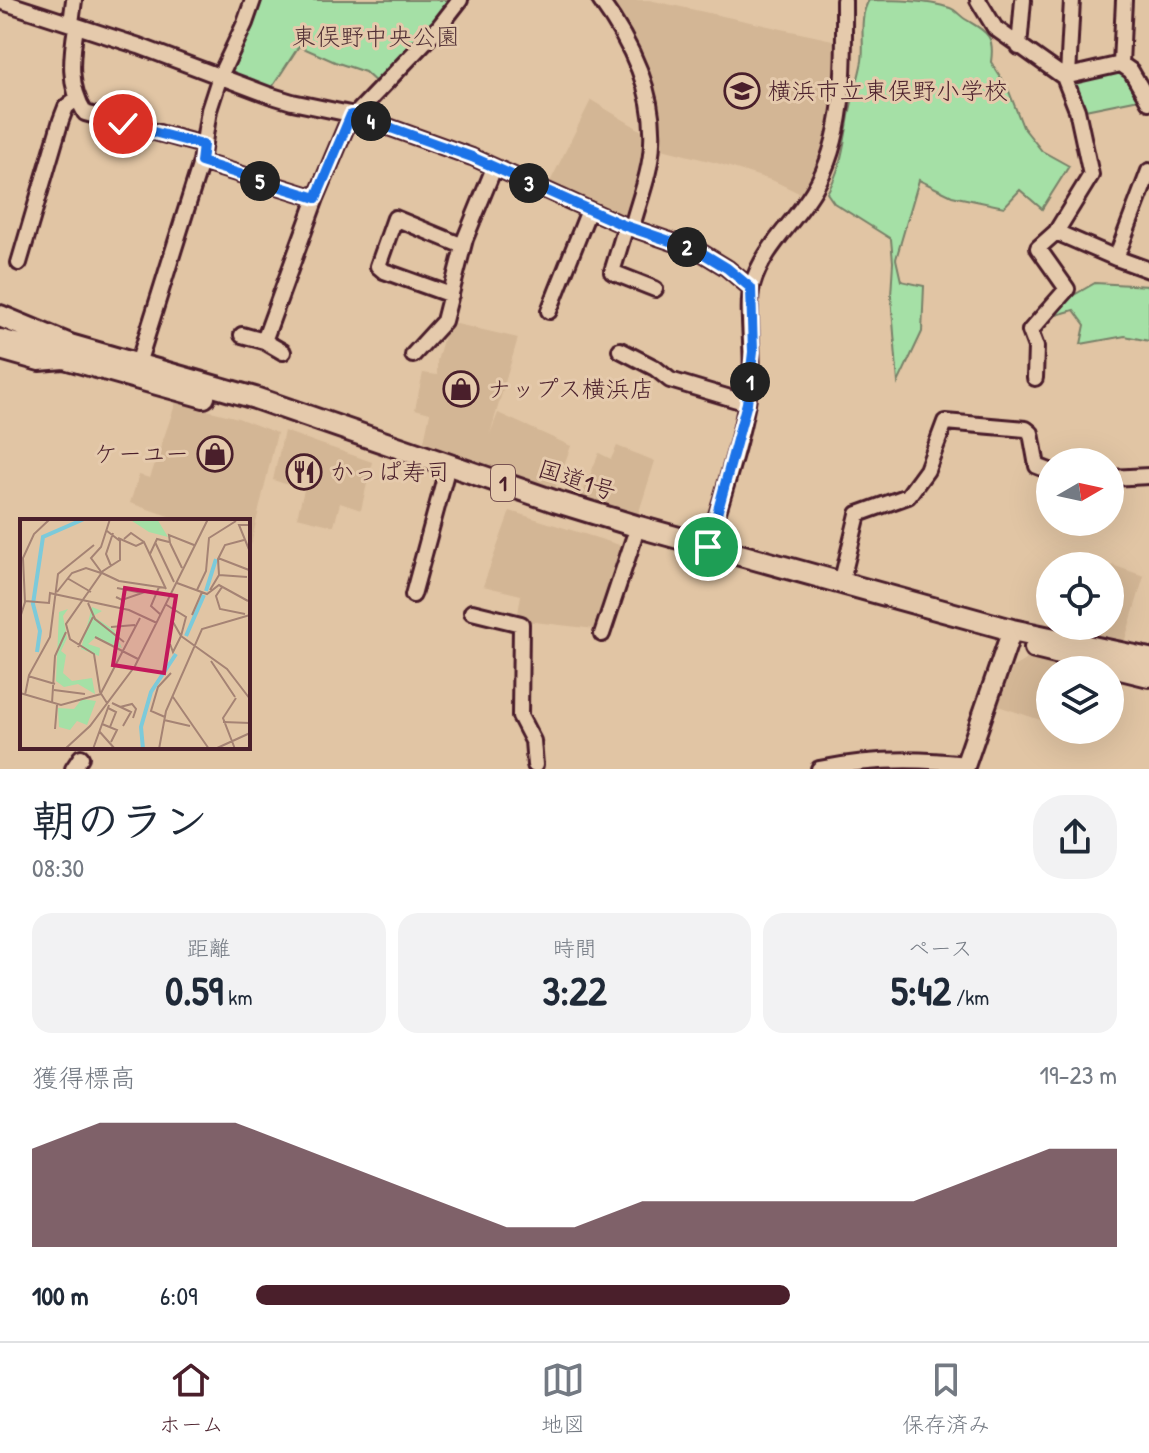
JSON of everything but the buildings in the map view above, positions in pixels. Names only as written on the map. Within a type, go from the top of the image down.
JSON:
[{"type":"highway","name":"国道1号","points":[[0,316],[70,345],[285,408],[706,553],[1010,635],[1149,659]]},
{"type":"highway","name":"1","points":[[0,329],[68,360]]},
{"type":"highway","name":"国道1号","points":[[0,340],[256,412],[634,538],[841,584],[1149,676]]},
{"type":"main road","points":[[965,766],[1010,635]]},
{"type":"street","points":[[74,0],[72,55],[76,99],[85,113],[203,145]]},
{"type":"street","points":[[138,364],[201,162],[209,110],[220,76],[253,0]]},
{"type":"street","points":[[264,341],[316,198],[353,115],[439,27],[460,0]]},
{"type":"street","points":[[600,0],[634,55],[652,129],[650,159],[612,272],[655,289]]},
{"type":"street","points":[[706,553],[747,403],[753,352],[751,288],[763,261],[814,191],[829,157],[839,117],[844,0]]},
{"type":"street","points":[[978,0],[995,28],[1066,77],[1121,64],[1131,71],[1149,102]]},
{"type":"street","points":[[1019,47],[1023,0]]},
{"type":"street","points":[[1035,378],[1036,347],[1030,331],[1067,289],[1038,248],[1056,232],[1091,175],[1077,110],[1066,77],[1072,0]]},
{"type":"street","points":[[1121,64],[1124,0]]},
{"type":"street","points":[[0,1],[139,46],[292,102],[353,115],[407,132],[629,227],[710,257],[751,288]]},
{"type":"street","points":[[19,263],[61,120],[66,107],[76,99]]},
{"type":"street","points":[[201,162],[316,198]]},
{"type":"street","points":[[413,355],[441,327],[474,211],[494,168]]},
{"type":"street","points":[[1116,258],[1149,171]]},
{"type":"street","points":[[549,311],[589,210]]},
{"type":"street","points":[[451,295],[384,271],[378,266],[395,218],[463,246]]},
{"type":"street","points":[[1056,232],[1149,270]]},
{"type":"street","points":[[242,335],[264,341],[283,352]]},
{"type":"street","points":[[620,350],[655,368],[670,380],[747,403]]},
{"type":"street","points":[[0,352],[39,363],[68,360]]},
{"type":"street","points":[[841,584],[858,514],[908,496],[927,470],[945,422],[1026,429],[1031,433],[1036,460]]},
{"type":"street","points":[[1124,477],[1149,476]]},
{"type":"street","points":[[413,595],[445,477]]},
{"type":"street","points":[[602,634],[634,538]]},
{"type":"street","points":[[472,612],[521,624],[520,716],[533,741],[535,765]]},
{"type":"street","points":[[819,769],[857,763],[965,766]]},
{"type":"shaded area","name":"横浜市立東俣野小学校","points":[[610,0],[649,0],[837,41],[827,138],[816,171],[801,194],[774,181],[658,148],[638,52]]},
{"type":"shaded area","points":[[591,100],[647,134],[646,152],[629,216],[622,219],[547,188]]},
{"type":"shaded area","name":"ナップス横浜店","points":[[448,322],[518,338],[490,434],[498,413],[571,446],[554,492],[423,446],[430,413],[415,409],[423,373],[437,375],[437,361]]},
{"type":"shaded area","name":"ケーユー","points":[[176,402],[238,418],[277,433],[251,544],[250,519],[177,519],[130,503],[139,475],[150,478]]},
{"type":"shaded area","points":[[284,431],[372,462],[361,510],[340,503],[334,526],[297,517],[304,490],[273,480]]},
{"type":"shaded area","points":[[617,446],[655,461],[637,518],[580,500],[599,453],[611,459]]},
{"type":"shaded area","points":[[510,511],[626,547],[600,627],[595,629],[517,620],[521,595],[483,586]]},
{"type":"shaded area","points":[[1124,569],[1144,576],[1124,643],[1109,640],[1124,640]]},
{"type":"shaded area","points":[[1027,659],[1036,661],[1036,718],[998,706],[1013,667]]},
{"type":"green space","name":"東俣野中央公園","points":[[253,0],[460,0],[379,85],[365,72],[299,46],[269,92],[227,79]]},
{"type":"green space","points":[[869,0],[940,5],[952,9],[984,31],[992,45],[991,62],[1008,89],[1023,127],[1042,151],[1069,166],[1042,209],[1020,190],[1004,207],[952,196],[919,180],[896,259],[901,281],[924,286],[922,332],[898,383],[891,296],[891,239],[834,203],[827,193],[843,150],[862,61],[863,22]]},
{"type":"green space","points":[[1125,71],[1144,98],[1080,111],[1072,88],[1074,81]]},
{"type":"green space","points":[[1095,283],[1149,286],[1149,341],[1125,336],[1081,344],[1085,325],[1074,310],[1053,316],[1074,295]]},
{"type":"place","name":"横浜市立東俣野小学校","points":[[742,91]]},
{"type":"place","name":"ナップス横浜店","points":[[461,389]]},
{"type":"place","name":"ケーユー","points":[[215,454]]},
{"type":"place","name":"かっぱ寿司","points":[[304,472]]},
{"type":"route","points":[[123,124],[203,145],[201,162],[316,198],[351,115],[355,115],[472,157],[623,225],[699,251],[727,268],[751,288],[753,352],[747,403],[708,547]]}]
